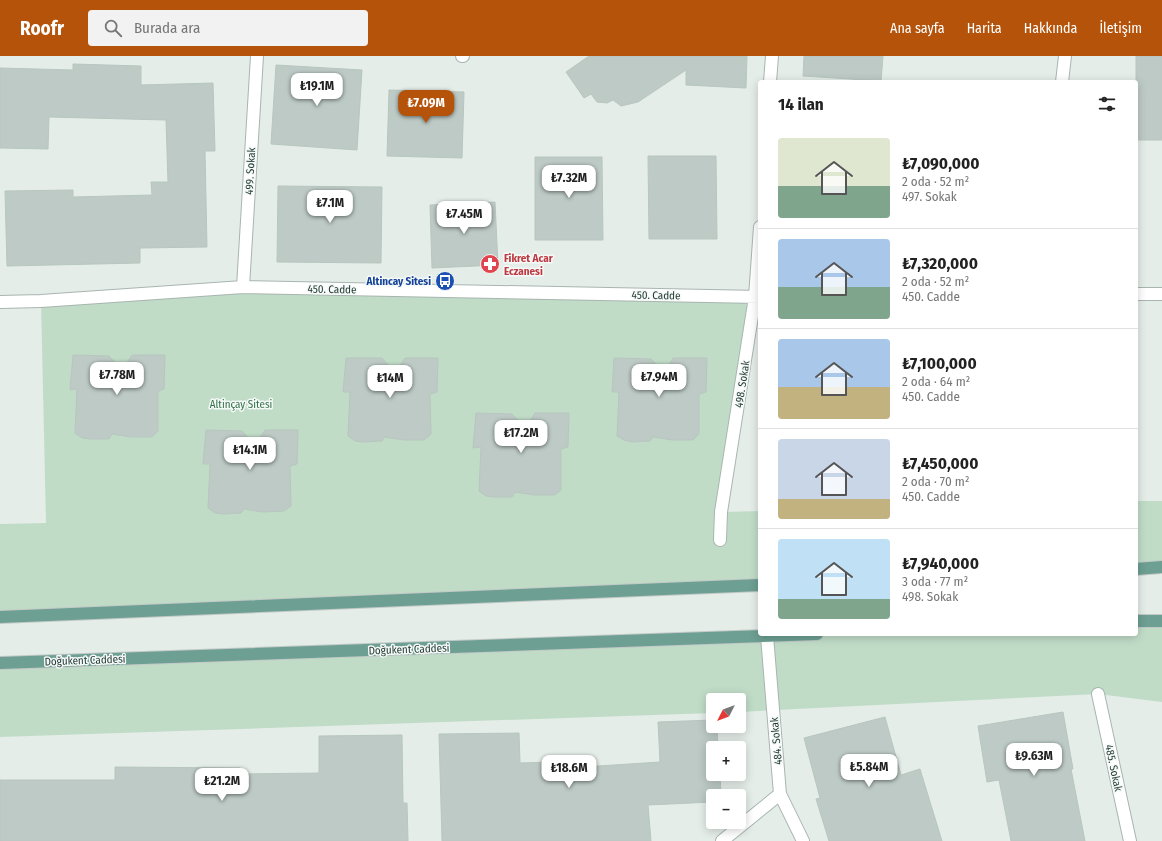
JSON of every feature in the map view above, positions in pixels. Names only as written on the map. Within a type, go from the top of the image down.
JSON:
[{"type":"main road","points":[[1138,569],[1162,567]]},
{"type":"main road","points":[[0,617],[758,585]]},
{"type":"main road","points":[[1138,621],[1162,621]]},
{"type":"main road","name":"Doğukent Caddesi","points":[[0,663],[767,636]]},
{"type":"street","name":"499. Sokak","points":[[243,287],[257,56]]},
{"type":"street","points":[[770,80],[772,56]]},
{"type":"street","points":[[1062,80],[1065,56]]},
{"type":"street","name":"450. Cadde","points":[[0,302],[41,301],[243,287],[758,297]]},
{"type":"street","points":[[1138,294],[1162,294]]},
{"type":"street","name":"498. Sokak","points":[[720,540],[721,512],[758,297]]},
{"type":"street","name":"484. Sokak","points":[[767,636],[780,794],[803,841]]},
{"type":"street","name":"485. Sokak","points":[[1098,694],[1130,841]]},
{"type":"street","points":[[722,841],[780,794]]},
{"type":"green space","name":"Altinçay Sitesi","points":[[243,287],[755,297],[722,512],[758,511],[758,585],[0,617],[0,524],[46,523],[41,301]]},
{"type":"green space","points":[[1138,501],[1162,501],[1162,567],[1138,569]]},
{"type":"green space","points":[[1138,621],[1162,621],[1162,702],[1098,694],[746,712],[746,693],[706,693],[706,713],[0,737],[0,663],[761,636],[1138,636]]},
{"type":"building","points":[[589,56],[747,56],[746,88],[686,85],[686,70],[638,102],[621,106],[613,100],[607,103],[597,102],[591,94],[584,98],[566,72]]},
{"type":"building","points":[[804,56],[883,56],[881,80],[803,76]]},
{"type":"building","points":[[1136,56],[1162,56],[1162,140],[1138,140],[1138,80],[1136,80]]},
{"type":"building","points":[[73,64],[141,66],[141,85],[213,83],[215,151],[205,151],[207,247],[140,248],[140,263],[7,266],[5,191],[73,190],[73,197],[152,195],[151,182],[168,182],[166,120],[49,117],[48,149],[0,148],[0,68],[73,70]]},
{"type":"building","points":[[276,65],[362,70],[357,150],[271,144]]},
{"type":"building","points":[[389,90],[464,92],[462,158],[387,156]]},
{"type":"building","points":[[648,156],[716,156],[717,239],[649,239]]},
{"type":"building","points":[[535,157],[602,157],[603,240],[535,240]]},
{"type":"building","points":[[278,186],[382,187],[381,263],[277,262]]},
{"type":"building","points":[[495,202],[498,265],[432,268],[430,205]]},
{"type":"building","points":[[73,355],[109,356],[122,370],[132,355],[165,355],[164,389],[158,391],[158,431],[152,437],[131,437],[112,434],[109,439],[82,438],[75,433],[77,389],[70,390]]},
{"type":"building","points":[[346,358],[382,358],[395,373],[405,358],[438,358],[437,392],[430,394],[431,434],[424,440],[404,440],[384,437],[382,441],[364,442],[355,441],[348,436],[350,392],[343,392]]},
{"type":"building","points":[[614,358],[651,359],[664,373],[673,358],[707,358],[706,392],[699,394],[699,434],[693,440],[672,440],[653,437],[650,441],[632,442],[617,436],[619,392],[612,392]]},
{"type":"building","points":[[476,413],[512,414],[526,428],[535,413],[569,413],[568,447],[561,449],[561,490],[555,495],[534,495],[515,492],[512,497],[486,496],[479,491],[481,447],[473,448]]},
{"type":"building","points":[[206,430],[242,431],[255,445],[265,430],[298,430],[297,464],[290,466],[291,506],[284,511],[263,512],[244,509],[241,513],[224,514],[215,513],[208,508],[210,464],[203,464]]},
{"type":"building","points":[[1063,712],[1073,769],[1071,769],[1085,841],[1011,841],[999,780],[987,782],[978,726]]},
{"type":"building","points":[[885,717],[901,775],[920,769],[942,841],[829,841],[816,799],[820,798],[804,738]]},
{"type":"building","points":[[706,720],[706,733],[717,733],[718,741],[706,741],[706,781],[720,781],[721,789],[706,789],[706,802],[648,805],[651,841],[442,841],[439,734],[519,733],[520,763],[582,761],[583,767],[660,762],[658,722]]},
{"type":"building","points":[[402,735],[403,803],[407,803],[408,841],[0,841],[0,780],[115,780],[115,767],[240,768],[240,774],[319,773],[319,736]]},
{"type":"place","name":"Fikret Acar Eczanesi","points":[[490,264]]},
{"type":"place","name":"Altincay Sitesi","points":[[445,281]]}]
